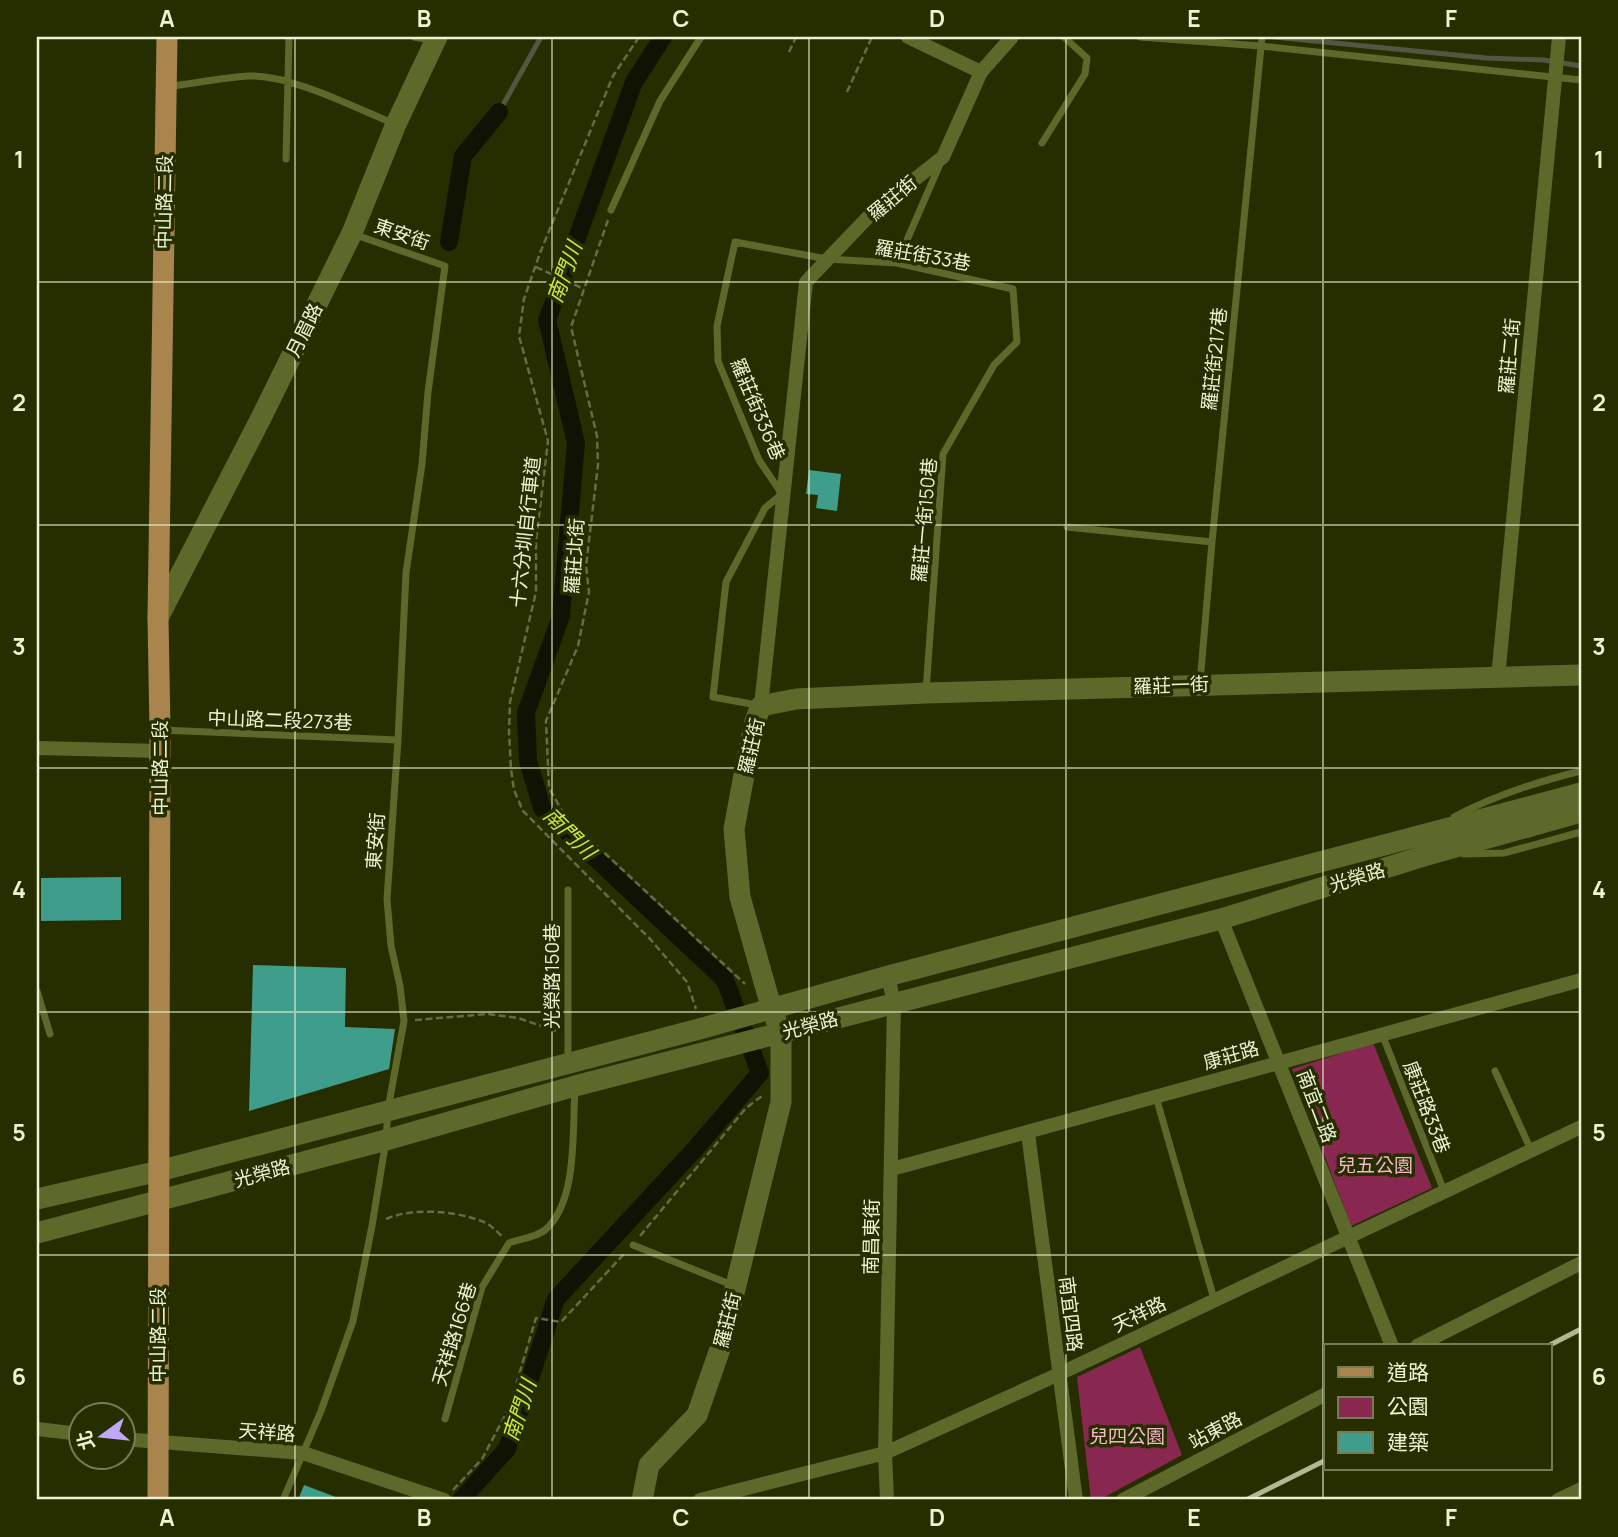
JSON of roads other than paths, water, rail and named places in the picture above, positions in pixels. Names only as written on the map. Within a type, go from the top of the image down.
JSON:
[{"type":"main road","name":"中山路二段","points":[[158,1500],[158,618],[167,37]]},
{"type":"street","points":[[908,37],[981,72]]},
{"type":"street","name":"羅莊街","points":[[642,1500],[649,1465],[697,1415],[722,1346],[780,1102],[781,1033],[740,897],[734,829],[755,721],[761,706],[806,282],[871,214],[943,157],[981,72],[1012,37]]},
{"type":"street","name":"羅莊二街","points":[[1498,678],[1559,37]]},
{"type":"street","name":"月眉路","points":[[158,618],[352,233],[396,124],[436,39]]},
{"type":"street","name":"羅莊一街","points":[[761,706],[796,699],[926,693],[1581,675]]},
{"type":"street","points":[[37,748],[160,741]]},
{"type":"street","name":"光榮路","points":[[37,1233],[386,1140],[575,1086],[1221,919],[1423,846],[1581,793]]},
{"type":"street","name":"光榮路","points":[[37,1199],[159,1171],[772,1010],[888,976],[1423,846],[1581,812]]},
{"type":"street","name":"南宜二路","points":[[1221,919],[1391,1344]]},
{"type":"street","name":"南昌東街","points":[[887,1500],[885,1453],[894,1003],[888,976]]},
{"type":"street","name":"康莊路","points":[[892,1169],[1581,980]]},
{"type":"street","name":"天祥路","points":[[700,1500],[885,1453],[1059,1374],[1581,1127]]},
{"type":"street","name":"南宜四路","points":[[1028,1133],[1076,1500]]},
{"type":"street","points":[[1421,1344],[1581,1263]]},
{"type":"street","name":"站東路","points":[[1123,1500],[1324,1395]]},
{"type":"street","points":[[37,1429],[66,1432]]},
{"type":"street","name":"天祥路","points":[[136,1441],[303,1453],[444,1500]]},
{"type":"street","points":[[1558,1500],[1581,1489]]},
{"type":"lane","points":[[286,159],[289,37]]},
{"type":"lane","points":[[414,37],[436,39]]},
{"type":"lane","points":[[611,210],[660,101],[701,37]]},
{"type":"lane","points":[[1042,143],[1085,74],[1087,58],[1065,37]]},
{"type":"lane","points":[[1140,37],[1262,41],[1581,80]]},
{"type":"lane","name":"羅莊街217巷","points":[[1200,684],[1262,41]]},
{"type":"lane","points":[[166,87],[249,76],[272,78],[396,124]]},
{"type":"lane","points":[[897,263],[943,157]]},
{"type":"lane","name":"東安街","points":[[284,1500],[321,1411],[353,1321],[372,1226],[404,1021],[391,946],[387,899],[406,573],[422,464],[428,392],[445,266],[352,233]]},
{"type":"lane","name":"羅莊街336巷","points":[[782,494],[759,460],[718,361],[717,326],[735,242],[827,259]]},
{"type":"lane","name":"羅莊街33巷","points":[[827,259],[897,263],[1013,289]]},
{"type":"lane","name":"羅莊一街150巷","points":[[926,693],[943,454],[994,365],[1017,342],[1013,289]]},
{"type":"lane","points":[[761,706],[713,697],[726,582],[765,508],[782,494]]},
{"type":"lane","points":[[1068,527],[1212,542]]},
{"type":"lane","name":"中山路二段273巷","points":[[160,741],[398,740]]},
{"type":"lane","points":[[1423,846],[1483,802],[1528,784],[1581,771]]},
{"type":"lane","points":[[1423,846],[1504,853],[1581,832]]},
{"type":"lane","name":"光榮路150巷","points":[[568,890],[568,1063]]},
{"type":"lane","points":[[37,991],[50,1034]]},
{"type":"lane","name":"康莊路33巷","points":[[1382,1034],[1444,1191]]},
{"type":"lane","points":[[1495,1071],[1531,1150]]},
{"type":"lane","name":"天祥路166巷","points":[[445,1419],[482,1287],[509,1243],[543,1232],[561,1210],[568,1186],[575,1086]]},
{"type":"lane","points":[[1156,1097],[1214,1299]]},
{"type":"lane","points":[[633,1245],[736,1287]]},
{"type":"waterway","points":[[499,112],[541,37]]},
{"type":"waterway","name":"南門川","points":[[461,1500],[507,1449],[556,1299],[695,1149],[760,1073],[725,980],[542,808],[528,761],[526,713],[561,616],[576,443],[547,320],[634,82],[663,37]]},
{"type":"waterway","points":[[1274,37],[1486,58],[1544,60],[1581,66]]},
{"type":"waterway","points":[[449,242],[463,156],[499,112]]},
{"type":"railway","points":[[1552,1344],[1581,1329]]},
{"type":"railway","points":[[1246,1500],[1324,1461]]},
{"type":"park label","name":"兒五公園","points":[[1375,1165]]},
{"type":"park label","name":"兒四公園","points":[[1127,1436]]}]
